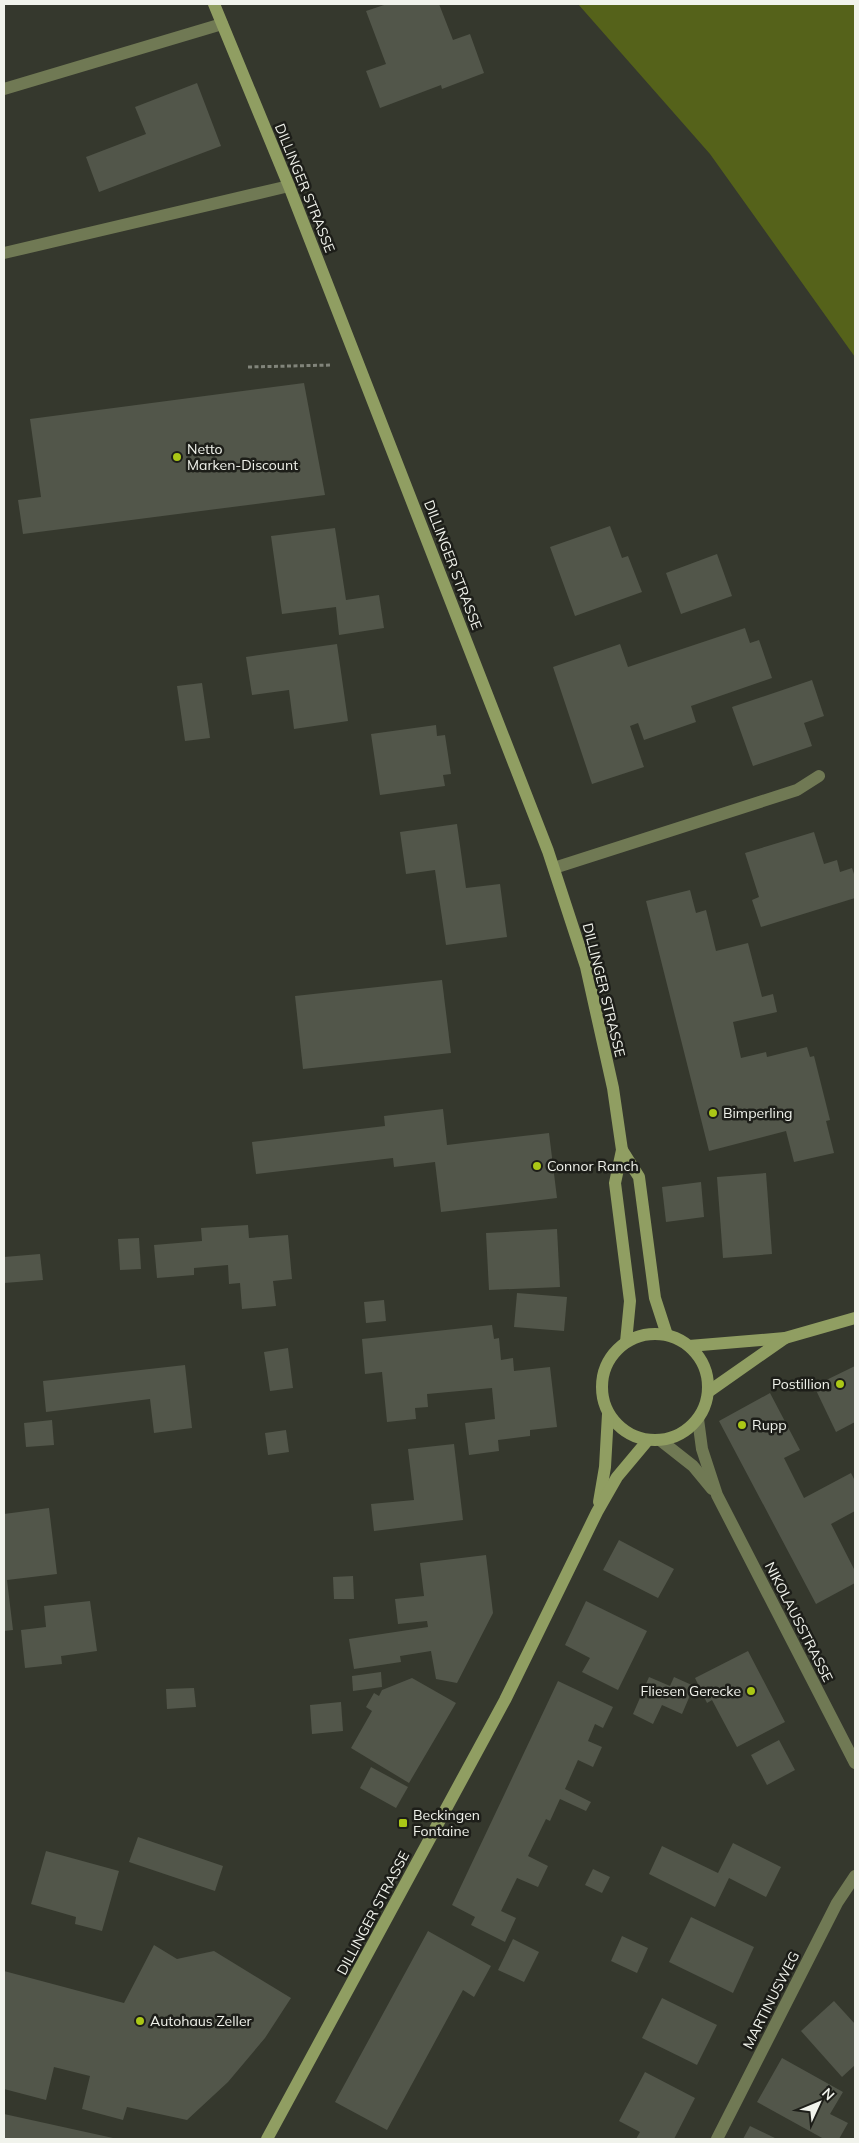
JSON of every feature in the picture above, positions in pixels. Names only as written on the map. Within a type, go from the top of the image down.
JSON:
[{"type":"street","name":"DILLINGER STRASSE","points":[[214,4],[289,186],[554,868],[586,967],[613,1088],[622,1150],[615,1183],[630,1301],[626,1342]]},
{"type":"street","points":[[4,89],[222,24]]},
{"type":"street","points":[[4,253],[289,186]]},
{"type":"street","points":[[554,868],[797,790],[819,776]]},
{"type":"street","name":"DILLINGER STRASSE","points":[[622,1150],[639,1178],[655,1298],[667,1335]]},
{"type":"street","points":[[689,1346],[785,1338],[855,1318]]},
{"type":"street","name":"DILLINGER STRASSE","points":[[658,1333],[667,1335],[689,1346],[701,1359],[707,1375],[708,1392],[704,1409],[698,1419],[681,1434],[654,1440],[632,1436],[618,1427],[608,1414],[602,1399],[601,1382],[605,1367],[613,1353],[626,1342],[640,1335],[658,1333]]},
{"type":"street","points":[[708,1392],[785,1338]]},
{"type":"street","name":"DILLINGER STRASSE","points":[[597,1512],[605,1467],[608,1414]]},
{"type":"street","name":"NIKOLAUSSTRASSE","points":[[698,1419],[702,1449],[717,1495],[855,1763]]},
{"type":"street","name":"DILLINGER STRASSE","points":[[267,2139],[505,1700],[597,1512],[617,1477],[654,1440]]},
{"type":"street","name":"NIKOLAUSSTRASSE","points":[[654,1440],[693,1466],[717,1495]]},
{"type":"street","name":"MARTINUSWEG","points":[[717,2139],[837,1903],[855,1876]]},
{"type":"path","points":[[248,367],[358,365]]},
{"type":"green space","points":[[578,4],[855,4],[855,357],[710,154]]},
{"type":"building","points":[[387,4],[439,4],[453,40],[470,34],[484,73],[442,89],[441,85],[380,108],[366,71],[386,64],[366,11]]},
{"type":"building","points":[[197,83],[221,146],[99,192],[86,157],[146,134],[135,107]]},
{"type":"building","name":"Netto Marken-Discount","points":[[304,383],[325,495],[23,534],[18,500],[41,497],[30,419]]},
{"type":"building","points":[[610,526],[622,558],[628,556],[642,592],[575,616],[550,547]]},
{"type":"building","points":[[335,528],[346,600],[379,595],[384,628],[339,635],[336,607],[282,614],[271,536]]},
{"type":"building","points":[[717,554],[732,596],[681,614],[666,573]]},
{"type":"building","points":[[745,628],[750,643],[759,640],[772,678],[691,706],[696,722],[644,740],[638,723],[630,726],[644,767],[592,784],[553,667],[620,644],[628,667]]},
{"type":"building","points":[[337,644],[348,721],[294,729],[289,690],[252,695],[246,657]]},
{"type":"building","points":[[812,680],[824,716],[804,723],[812,746],[753,766],[732,707]]},
{"type":"building","points":[[202,683],[210,738],[185,741],[177,686]]},
{"type":"building","points":[[436,725],[437,736],[445,735],[451,774],[443,775],[445,786],[380,795],[371,734]]},
{"type":"building","points":[[457,824],[466,888],[500,884],[507,937],[446,945],[435,870],[406,874],[400,832]]},
{"type":"building","points":[[814,832],[824,864],[837,860],[840,872],[852,868],[855,877],[855,898],[761,927],[752,900],[759,897],[745,853]]},
{"type":"building","points":[[690,890],[696,913],[706,910],[716,951],[748,943],[762,997],[773,994],[777,1012],[733,1022],[741,1058],[766,1052],[767,1057],[807,1047],[810,1057],[814,1056],[830,1120],[826,1121],[834,1153],[794,1162],[786,1131],[709,1151],[646,901]]},
{"type":"building","points":[[442,980],[451,1053],[303,1069],[295,996]]},
{"type":"building","points":[[443,1109],[447,1145],[549,1133],[557,1198],[441,1212],[435,1162],[394,1167],[393,1158],[256,1174],[252,1142],[385,1126],[384,1116]]},
{"type":"building","points":[[766,1173],[772,1254],[723,1258],[717,1177]]},
{"type":"building","points":[[701,1182],[704,1217],[666,1222],[662,1187]]},
{"type":"building","points":[[248,1225],[249,1238],[288,1235],[292,1279],[273,1281],[276,1306],[242,1309],[240,1283],[229,1284],[228,1265],[194,1268],[194,1275],[157,1278],[154,1245],[202,1241],[201,1228]]},
{"type":"building","points":[[557,1229],[560,1287],[489,1290],[486,1233]]},
{"type":"building","points":[[139,1238],[141,1269],[120,1270],[118,1239]]},
{"type":"building","points":[[40,1254],[43,1280],[4,1283],[4,1257]]},
{"type":"building","points":[[517,1293],[567,1297],[564,1331],[514,1327]]},
{"type":"building","points":[[384,1300],[386,1321],[366,1323],[364,1302]]},
{"type":"building","points":[[492,1325],[494,1339],[499,1338],[501,1360],[513,1358],[514,1371],[550,1367],[557,1427],[530,1430],[530,1436],[498,1440],[499,1451],[469,1455],[465,1423],[495,1419],[492,1388],[427,1394],[428,1407],[415,1408],[416,1419],[387,1422],[382,1372],[365,1374],[362,1339]]},
{"type":"building","points":[[288,1348],[293,1388],[270,1391],[264,1352]]},
{"type":"building","points":[[185,1365],[192,1428],[154,1433],[150,1399],[46,1412],[43,1381]]},
{"type":"building","points":[[855,1366],[855,1422],[836,1432],[814,1386]]},
{"type":"building","points":[[770,1393],[800,1450],[784,1458],[804,1498],[851,1473],[855,1481],[855,1511],[831,1524],[855,1571],[855,1583],[816,1604],[719,1421]]},
{"type":"building","points":[[52,1420],[54,1445],[26,1447],[24,1423]]},
{"type":"building","points":[[286,1430],[289,1452],[268,1455],[265,1433]]},
{"type":"building","points":[[454,1444],[463,1520],[374,1531],[371,1504],[414,1500],[408,1449]]},
{"type":"building","points":[[49,1508],[57,1574],[7,1580],[13,1630],[4,1631],[4,1514]]},
{"type":"building","points":[[619,1540],[674,1569],[658,1598],[603,1570]]},
{"type":"building","points":[[486,1555],[493,1613],[457,1683],[436,1679],[431,1651],[400,1656],[401,1662],[354,1669],[349,1639],[428,1627],[427,1621],[398,1624],[395,1599],[424,1596],[420,1563]]},
{"type":"building","points":[[353,1576],[354,1599],[334,1599],[333,1577]]},
{"type":"building","points":[[90,1601],[97,1651],[61,1656],[62,1664],[25,1668],[21,1630],[46,1627],[44,1606]]},
{"type":"building","points":[[586,1601],[647,1631],[618,1690],[582,1672],[590,1658],[565,1645]]},
{"type":"building","points":[[748,1651],[785,1722],[737,1747],[712,1700],[707,1703],[695,1678]]},
{"type":"building","points":[[381,1672],[382,1687],[353,1691],[352,1676]]},
{"type":"building","points":[[649,1677],[670,1686],[674,1677],[694,1686],[682,1714],[662,1705],[653,1724],[633,1714]]},
{"type":"building","points":[[412,1678],[456,1703],[409,1783],[351,1748],[372,1711],[366,1707],[374,1693],[379,1696],[382,1690]]},
{"type":"building","points":[[558,1681],[613,1707],[603,1728],[595,1724],[588,1741],[602,1747],[593,1767],[578,1760],[565,1789],[591,1802],[586,1811],[560,1799],[550,1821],[546,1819],[528,1856],[548,1866],[538,1887],[517,1878],[501,1911],[516,1918],[505,1942],[471,1925],[475,1917],[452,1905]]},
{"type":"building","points":[[194,1688],[196,1707],[167,1709],[166,1689]]},
{"type":"building","points":[[341,1702],[343,1731],[312,1734],[310,1705]]},
{"type":"building","points":[[779,1740],[795,1770],[767,1785],[751,1755]]},
{"type":"building","points":[[371,1767],[408,1787],[396,1808],[360,1788]]},
{"type":"building","points":[[138,1837],[223,1866],[215,1891],[129,1862]]},
{"type":"building","points":[[733,1843],[781,1867],[766,1897],[729,1878],[715,1907],[649,1874],[662,1846],[718,1873]]},
{"type":"building","points":[[46,1851],[119,1871],[102,1931],[75,1924],[76,1917],[31,1904]]},
{"type":"building","points":[[593,1869],[610,1877],[602,1893],[585,1885]]},
{"type":"building","points":[[691,1917],[754,1947],[733,1993],[669,1962]]},
{"type":"building","points":[[428,1931],[491,1966],[474,1997],[463,1990],[387,2130],[335,2102]]},
{"type":"building","points":[[622,1936],[648,1948],[637,1973],[611,1961]]},
{"type":"building","points":[[513,1939],[539,1952],[524,1982],[498,1970]]},
{"type":"building","name":"Autohaus Zeller","points":[[154,1945],[177,1959],[214,1951],[291,1998],[265,2038],[228,2082],[187,2120],[127,2107],[123,2120],[82,2109],[90,2076],[54,2067],[46,2100],[4,2089],[4,1971],[124,2003]]},
{"type":"building","points":[[662,1998],[717,2025],[697,2065],[642,2038]]},
{"type":"building","points":[[834,2001],[855,2024],[855,2065],[842,2077],[801,2031]]},
{"type":"building","points":[[782,2058],[843,2092],[830,2114],[848,2123],[839,2139],[824,2139],[757,2102]]},
{"type":"building","points":[[645,2072],[695,2098],[674,2139],[636,2139],[640,2132],[619,2121]]},
{"type":"building","points":[[4,2114],[113,2138],[113,2139],[4,2139]]},
{"type":"building","points":[[750,2126],[777,2139],[743,2139]]},
{"type":"place","name":"Netto Marken-Discount","points":[[177,457]]},
{"type":"place","name":"Bimperling","points":[[713,1113]]},
{"type":"place","name":"Connor Ranch","points":[[537,1166]]},
{"type":"place","name":"Postillion","points":[[840,1384]]},
{"type":"place","name":"Rupp","points":[[742,1425]]},
{"type":"place","name":"Fliesen Gerecke","points":[[751,1691]]},
{"type":"place","name":"Beckingen Fontaine","points":[[403,1823]]},
{"type":"place","name":"Autohaus Zeller","points":[[140,2021]]}]
